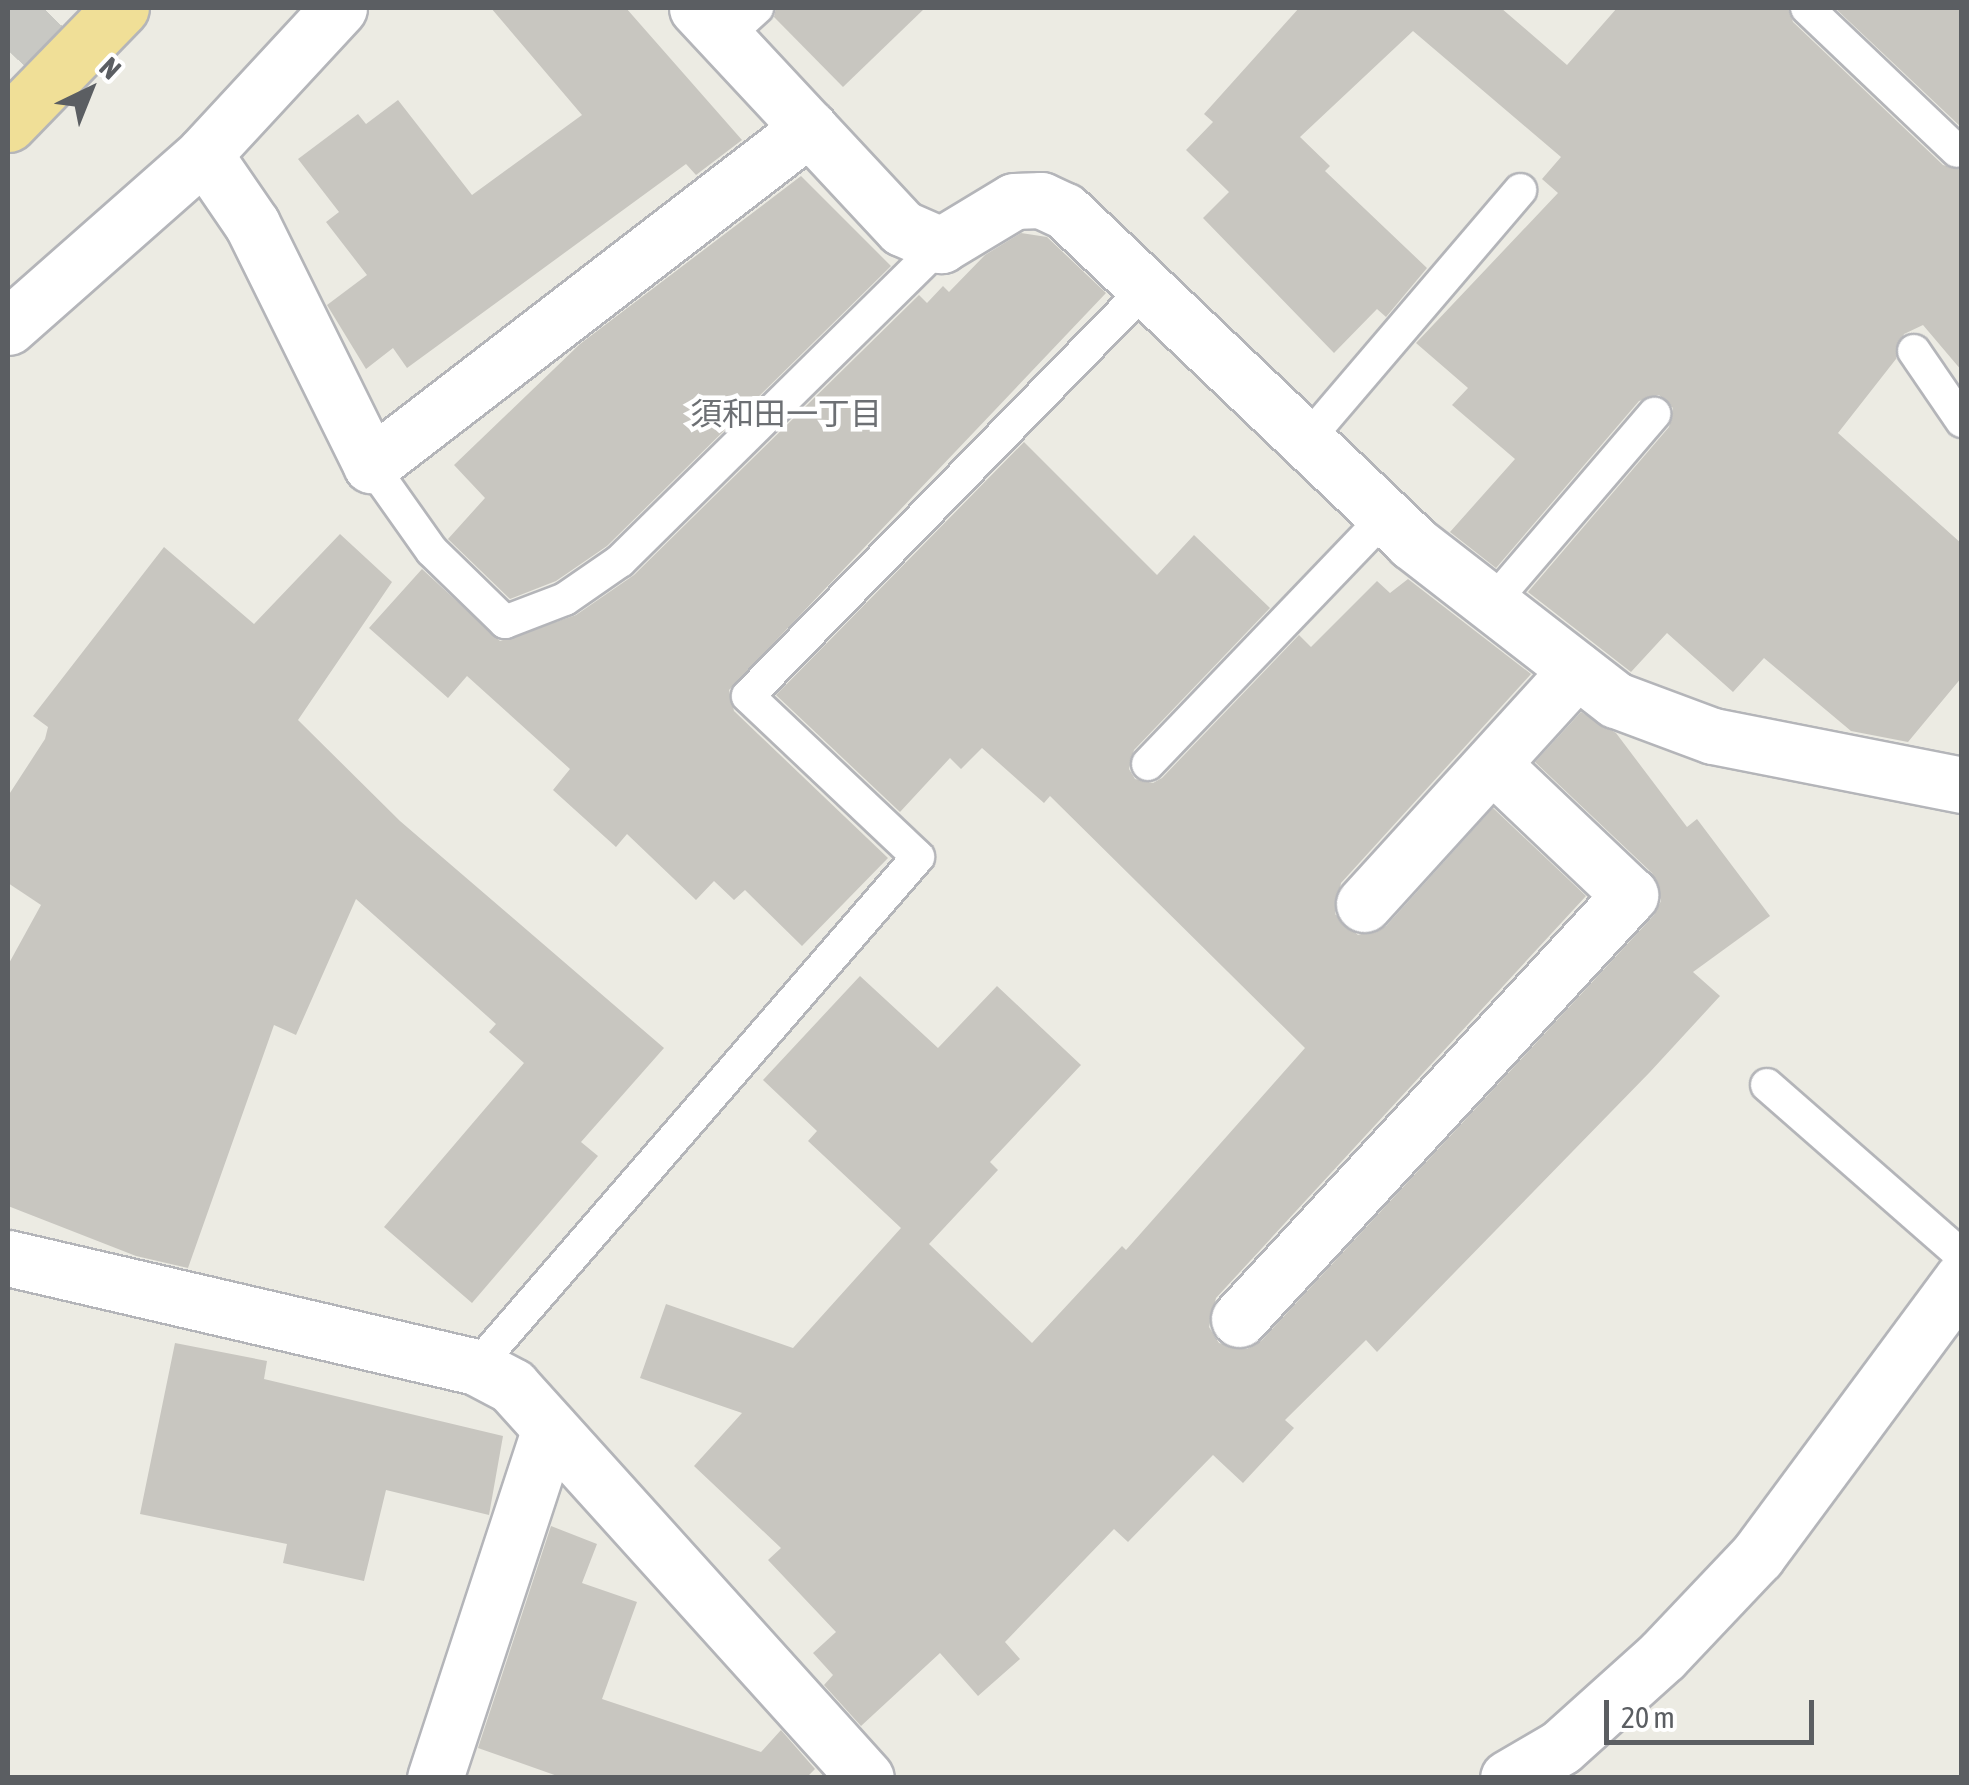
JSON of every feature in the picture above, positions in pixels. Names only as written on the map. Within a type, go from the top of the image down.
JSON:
[{"type":"highway","points":[[8,124],[120,8]]},
{"type":"street","points":[[8,327],[204,154],[340,8]]},
{"type":"street","points":[[726,18],[809,128],[902,228],[941,245],[1014,201],[1041,200],[1064,211],[1386,516],[1616,700],[1713,736],[1962,785]]},
{"type":"street","points":[[204,154],[252,224],[371,465],[809,128]]},
{"type":"street","points":[[1364,904],[1577,670]]},
{"type":"street","points":[[1239,1319],[1630,896],[1492,764]]},
{"type":"street","points":[[8,1258],[476,1367],[512,1386],[866,1778]]},
{"type":"street","points":[[1508,1778],[1576,1734],[1663,1656],[1757,1556],[1962,1279]]},
{"type":"street","points":[[435,1778],[550,1428]]},
{"type":"lane","points":[[1807,8],[1957,151]]},
{"type":"lane","points":[[1306,441],[1520,190]]},
{"type":"lane","points":[[371,465],[432,551],[505,622],[565,599],[620,561],[941,245]]},
{"type":"lane","points":[[476,1367],[918,856],[748,696],[1147,286]]},
{"type":"lane","points":[[1914,351],[1962,421]]},
{"type":"lane","points":[[1492,602],[1654,414]]},
{"type":"lane","points":[[1148,764],[1386,516]]},
{"type":"lane","points":[[1767,1086],[1962,1256]]},
{"type":"building","points":[[491,8],[626,8],[742,140],[696,175],[686,164],[407,368],[393,348],[366,369],[327,305],[367,275],[326,222],[339,212],[298,159],[358,114],[366,124],[398,100],[472,195],[582,115]]},
{"type":"building","points":[[776,8],[925,8],[843,87],[774,17]]},
{"type":"building","points":[[1299,8],[1501,8],[1567,65],[1617,8],[1788,8],[1793,22],[1943,165],[1962,170],[1962,371],[1923,325],[1904,334],[1896,359],[1838,433],[1962,544],[1962,677],[1908,742],[1851,731],[1764,658],[1733,692],[1667,633],[1631,672],[1528,592],[1669,427],[1673,408],[1659,395],[1639,401],[1496,568],[1450,532],[1515,459],[1452,405],[1468,388],[1416,343],[1558,193],[1542,179],[1561,157],[1413,31],[1300,137],[1330,166],[1325,171],[1427,268],[1386,317],[1377,309],[1334,353],[1203,218],[1229,192],[1186,150],[1213,122],[1204,114]]},
{"type":"building","points":[[1835,8],[1962,8],[1962,128]]},
{"type":"building","points":[[801,176],[891,266],[607,546],[556,581],[510,599],[448,539],[485,498],[454,465],[580,344]]},
{"type":"building","points":[[1021,233],[1047,237],[1106,293],[729,690],[734,711],[888,858],[802,946],[745,890],[734,900],[714,881],[696,900],[627,834],[616,847],[553,790],[570,769],[467,676],[448,698],[369,628],[422,569],[500,641],[576,615],[634,575],[919,295],[927,303],[943,286],[949,292],[985,255]]},
{"type":"building","points":[[1024,442],[1157,575],[1194,535],[1270,608],[1134,750],[1129,769],[1135,779],[1153,783],[1162,778],[1299,635],[1311,647],[1377,581],[1390,593],[1408,579],[1531,674],[1341,883],[1335,914],[1358,935],[1386,926],[1493,808],[1586,896],[1216,1298],[1209,1327],[1219,1343],[1247,1349],[1262,1340],[1654,915],[1661,901],[1652,873],[1535,762],[1581,712],[1616,733],[1687,827],[1697,819],[1770,916],[1693,972],[1720,996],[1650,1072],[1377,1352],[1366,1340],[1285,1420],[1294,1428],[1243,1483],[1213,1455],[1128,1542],[1114,1529],[1005,1642],[1020,1659],[978,1696],[940,1653],[861,1726],[824,1685],[833,1675],[813,1653],[836,1632],[768,1560],[781,1548],[694,1466],[742,1413],[640,1378],[666,1304],[793,1348],[901,1228],[808,1141],[817,1131],[763,1080],[860,976],[938,1048],[997,986],[1081,1065],[990,1162],[998,1170],[929,1244],[1032,1343],[1122,1246],[1126,1250],[1305,1048],[1050,796],[1044,803],[982,748],[961,769],[950,758],[900,812],[776,695]]},
{"type":"building","points":[[340,534],[392,582],[298,720],[400,821],[664,1048],[581,1142],[598,1156],[472,1303],[384,1227],[524,1063],[489,1032],[496,1024],[356,899],[296,1035],[274,1025],[188,1268],[136,1256],[8,1206],[8,965],[41,905],[8,883],[8,796],[45,739],[48,727],[33,716],[164,547],[254,624]]},
{"type":"building","points":[[175,1343],[267,1361],[264,1379],[503,1436],[489,1515],[386,1490],[364,1581],[283,1563],[287,1544],[140,1514]]},
{"type":"building","points":[[551,1526],[597,1544],[582,1583],[637,1602],[602,1699],[761,1752],[781,1730],[815,1769],[806,1778],[563,1778],[478,1748]]},
{"type":"tunnel","points":[[8,50],[48,8]]},
{"type":"district","name":"須和田一丁目","points":[[786,414]]}]
